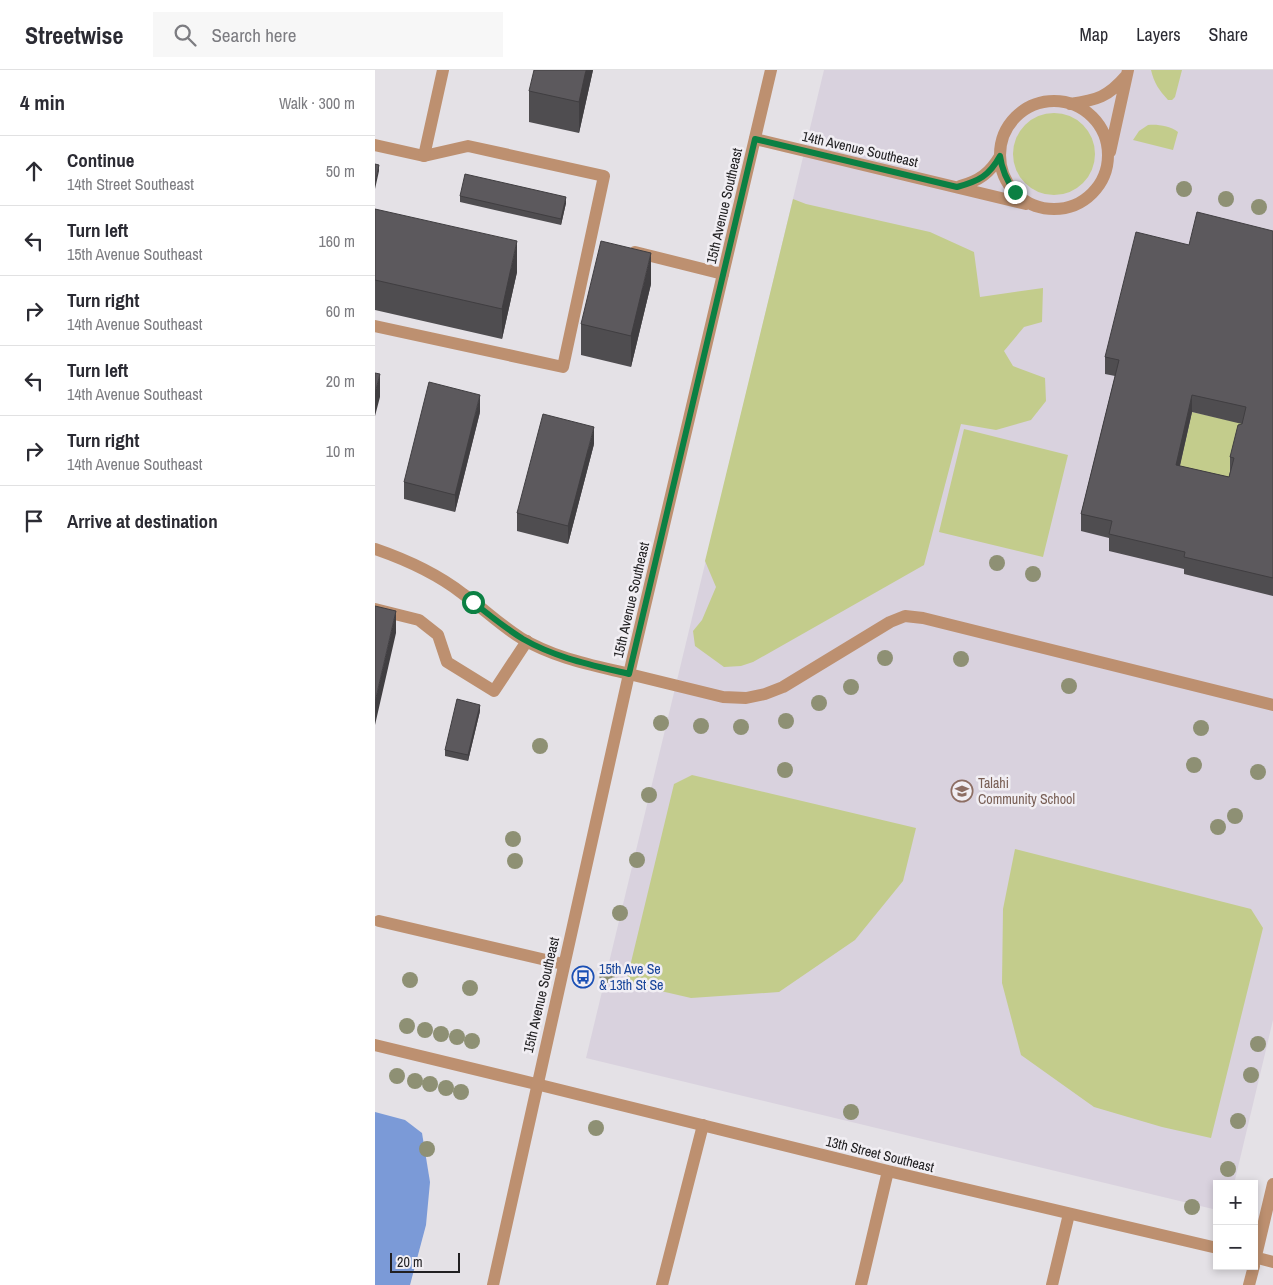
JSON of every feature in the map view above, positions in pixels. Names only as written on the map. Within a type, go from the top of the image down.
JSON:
[{"type":"street","points":[[424,156],[443,70]]},
{"type":"street","name":"15th Avenue Southeast","points":[[493,1285],[536,1084],[629,674],[771,70]]},
{"type":"street","name":"14th Avenue Southeast","points":[[755,139],[1038,206],[1052,209],[1065,208],[1078,204],[1089,196],[1098,187],[1105,175],[1128,72]]},
{"type":"street","name":"14th Avenue Southeast","points":[[1038,206],[1026,201],[1015,192],[1007,182],[1002,169],[1000,156],[1002,143],[1014,119],[1026,109],[1040,103],[1070,104],[1088,102],[1104,96],[1115,89],[1128,72]]},
{"type":"street","name":"14th Avenue Southeast","points":[[1070,104],[1084,111],[1095,121],[1103,134],[1108,148],[1108,162]]},
{"type":"street","points":[[375,145],[424,156],[468,146],[604,176],[563,367],[375,326]]},
{"type":"street","name":"14th Avenue Southeast","points":[[957,187],[975,182],[985,175],[1000,156]]},
{"type":"street","points":[[632,251],[723,274]]},
{"type":"street","points":[[375,549],[401,558],[433,573],[498,622],[527,641],[553,654],[723,697],[746,698],[765,694],[783,687],[890,622],[905,616],[923,618],[1273,705]]},
{"type":"street","points":[[375,608],[419,620],[438,635],[447,662],[494,691],[527,641]]},
{"type":"street","points":[[379,921],[563,964]]},
{"type":"street","name":"13th Street Southeast","points":[[375,1045],[888,1172],[1213,1247]]},
{"type":"street","points":[[661,1285],[703,1125]]},
{"type":"street","points":[[861,1285],[888,1172]]},
{"type":"street","points":[[1258,1245],[1273,1184]]},
{"type":"street","points":[[1052,1285],[1069,1214]]},
{"type":"street","points":[[1258,1261],[1273,1262]]},
{"type":"street","points":[[1249,1285],[1252,1270]]},
{"type":"shaded area","name":"Talahi Community School","points":[[824,70],[1273,70],[1273,1020],[1235,1180],[1213,1180],[1213,1209],[586,1058]]},
{"type":"green space","points":[[1151,70],[1182,70],[1175,97],[1172,100],[1168,100],[1159,90]]},
{"type":"green space","points":[[1054,113],[1070,116],[1083,125],[1092,138],[1095,154],[1092,170],[1083,183],[1070,192],[1054,195],[1038,192],[1025,183],[1016,170],[1013,154],[1016,138],[1025,125],[1038,116]]},
{"type":"green space","points":[[1148,125],[1164,126],[1178,132],[1173,150],[1133,140],[1139,131]]},
{"type":"green space","points":[[793,199],[806,204],[930,232],[974,252],[980,297],[1043,288],[1042,322],[1024,327],[1004,351],[1013,366],[1045,378],[1046,401],[1031,420],[996,430],[961,424],[924,565],[753,662],[741,666],[724,667],[695,646],[693,631],[702,620],[716,587],[705,561]]},
{"type":"green space","points":[[1192,412],[1246,424],[1229,494],[1176,482]]},
{"type":"green space","points":[[964,429],[1068,455],[1043,557],[939,532]]},
{"type":"green space","points":[[692,775],[916,828],[903,881],[855,940],[779,992],[691,998],[626,983],[674,784]]},
{"type":"green space","points":[[1015,849],[1251,909],[1263,928],[1211,1138],[1162,1127],[1094,1107],[1021,1055],[1002,983],[1003,909]]},
{"type":"water","points":[[375,1112],[405,1120],[422,1133],[430,1182],[426,1225],[410,1285],[375,1285]]},
{"type":"building","points":[[534,70],[586,70],[579,102],[529,91]]},
{"type":"building","points":[[375,164],[379,165],[375,183]]},
{"type":"building","points":[[465,174],[566,197],[561,219],[460,196]]},
{"type":"building","points":[[375,209],[517,241],[502,309],[375,280]]},
{"type":"building","points":[[1197,212],[1273,231],[1273,578],[1184,557],[1185,552],[1109,534],[1112,521],[1081,514],[1119,360],[1105,357],[1136,232],[1189,245]],"holes":[[[1192,395],[1246,407],[1242,424],[1238,425],[1230,457],[1234,458],[1229,477],[1176,465]]]},
{"type":"building","points":[[601,241],[651,253],[631,336],[581,324]]},
{"type":"building","points":[[375,373],[380,374],[375,393]]},
{"type":"building","points":[[429,382],[480,395],[455,495],[404,482]]},
{"type":"building","points":[[543,414],[594,427],[568,526],[517,513]]},
{"type":"building","points":[[375,606],[396,611],[375,702]]},
{"type":"building","points":[[457,699],[480,705],[468,755],[445,750]]},
{"type":"place","name":"Talahi Community School","points":[[962,791]]},
{"type":"place","name":"15th Ave Se & 13th St Se","points":[[583,977]]},
{"type":"route","points":[[473,602],[521,638],[553,654],[629,674],[755,139],[957,187],[975,182],[985,175],[1000,156],[1007,182],[1015,192]]}]
